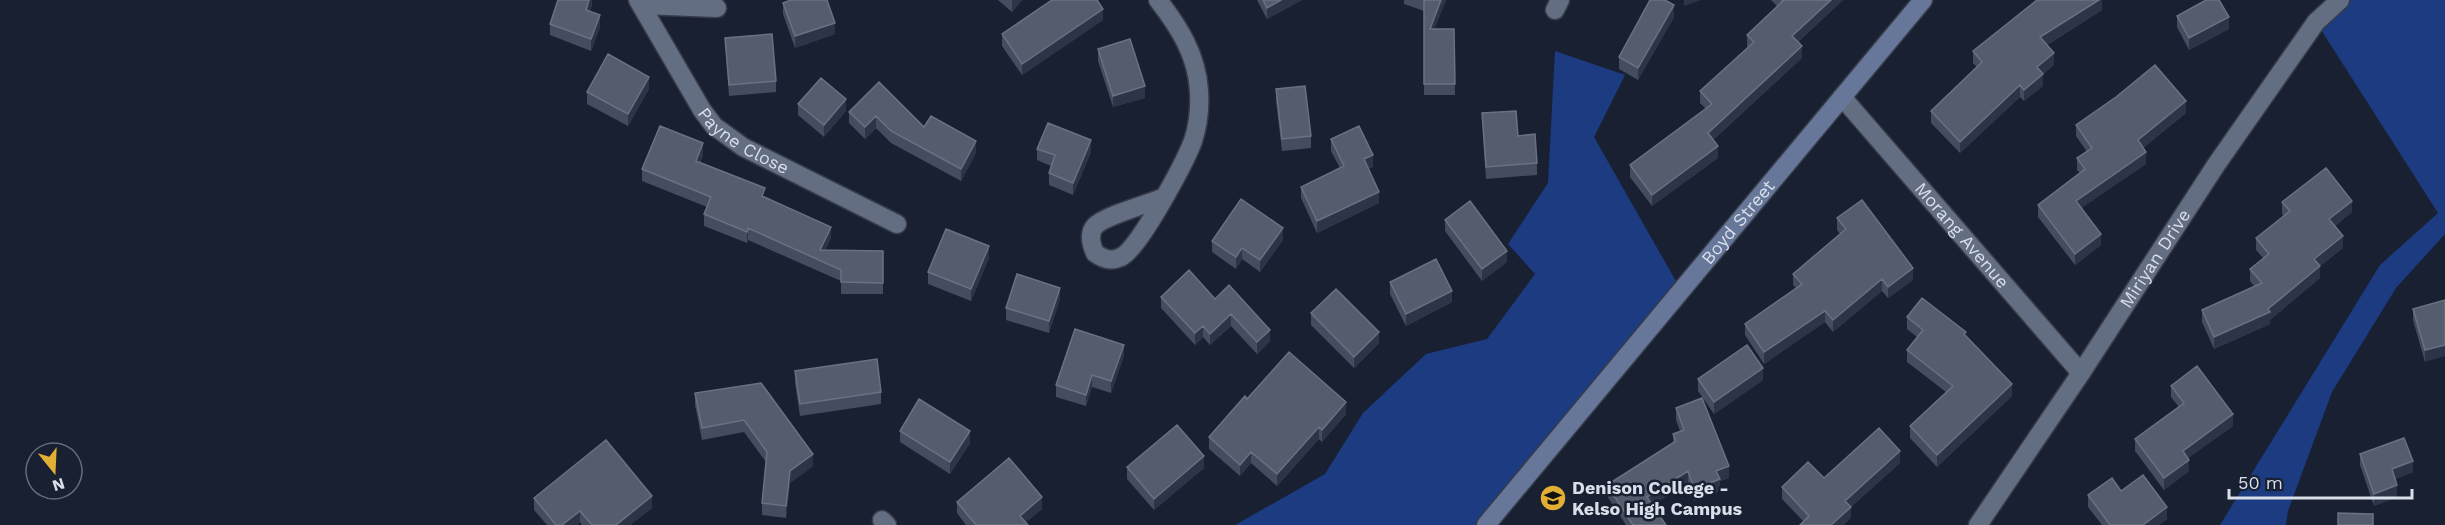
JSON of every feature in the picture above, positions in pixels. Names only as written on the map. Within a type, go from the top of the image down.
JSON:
[{"type":"main road","name":"Boyd Street","points":[[1485,525],[1923,0]]},
{"type":"street","points":[[1158,0],[1188,44],[1196,66],[1199,91],[1198,116],[1187,156],[1162,198]]},
{"type":"street","name":"Miriyan Drive","points":[[1978,525],[2081,373],[2222,156],[2316,22],[2340,0]]},
{"type":"street","name":"Payne Close","points":[[640,3],[717,8]]},
{"type":"street","name":"Payne Close","points":[[640,3],[702,110],[714,126],[743,147],[897,224]]},
{"type":"street","name":"Morang Avenue","points":[[1842,97],[2081,373]]},
{"type":"shaded area","points":[[2340,0],[2445,0],[2445,234],[2396,288],[2332,392],[2288,511],[2286,525],[2220,525],[2380,265],[2438,213],[2316,22]]},
{"type":"shaded area","points":[[1555,51],[1625,75],[1594,137],[1677,283],[1486,525],[1235,525],[1325,474],[1363,413],[1426,354],[1487,339],[1535,274],[1508,244],[1548,183]]},
{"type":"building","points":[[558,0],[589,0],[586,10],[600,15],[591,39],[550,24]]},
{"type":"building","points":[[791,0],[827,0],[835,23],[795,36],[783,3]]},
{"type":"building","points":[[1052,0],[1097,0],[1103,9],[1022,64],[1002,34]]},
{"type":"building","points":[[1263,0],[1281,0],[1267,8]]},
{"type":"building","points":[[1424,0],[1441,0],[1430,29],[1454,29],[1455,84],[1424,84]]},
{"type":"building","points":[[1650,0],[1665,0],[1674,5],[1638,68],[1619,57]]},
{"type":"building","points":[[1782,0],[1831,0],[1792,36],[1802,46],[1708,133],[1718,146],[1652,195],[1630,165],[1712,104],[1700,91],[1754,42],[1747,35]]},
{"type":"building","points":[[2037,0],[2099,0],[2040,37],[2054,53],[2037,67],[2043,74],[2024,90],[2020,85],[1960,142],[1931,111],[1982,62],[1973,51]]},
{"type":"building","points":[[2206,0],[2219,0],[2229,17],[2189,38],[2177,16]]},
{"type":"building","points":[[772,34],[776,81],[729,85],[725,38]]},
{"type":"building","points":[[1130,39],[1145,86],[1113,96],[1098,49]]},
{"type":"building","points":[[608,54],[649,77],[628,114],[587,92]]},
{"type":"building","points":[[2155,65],[2186,101],[2138,140],[2146,152],[2076,201],[2101,234],[2075,254],[2038,205],[2085,169],[2077,158],[2092,148],[2076,125],[2116,97]]},
{"type":"building","points":[[821,78],[846,99],[824,125],[798,104]]},
{"type":"building","points":[[879,82],[924,127],[931,116],[976,141],[961,169],[891,131],[876,116],[865,127],[849,112]]},
{"type":"building","points":[[1305,86],[1311,136],[1282,139],[1276,89]]},
{"type":"building","points":[[1516,111],[1518,136],[1535,134],[1537,163],[1486,167],[1482,113]]},
{"type":"building","points":[[1048,123],[1091,140],[1073,183],[1049,173],[1055,155],[1037,149]]},
{"type":"building","points":[[660,126],[703,143],[696,161],[765,188],[762,196],[831,227],[820,250],[883,251],[883,283],[841,282],[841,270],[748,228],[747,232],[704,214],[711,197],[642,169]]},
{"type":"building","points":[[1359,126],[1373,155],[1364,159],[1379,192],[1317,221],[1301,187],[1344,166],[1331,139]]},
{"type":"building","points":[[2326,168],[2352,201],[2329,219],[2343,236],[2314,259],[2320,266],[2268,309],[2270,312],[2214,337],[2202,310],[2262,283],[2250,269],[2269,254],[2256,238],[2290,211],[2282,202]]},
{"type":"building","points":[[1241,199],[1283,228],[1260,260],[1242,248],[1236,257],[1212,241]]},
{"type":"building","points":[[1862,200],[1913,268],[1888,287],[1882,279],[1833,320],[1825,311],[1764,352],[1745,324],[1802,284],[1793,274],[1846,229],[1837,218]]},
{"type":"building","points":[[1470,201],[1507,251],[1482,269],[1445,220]]},
{"type":"building","points":[[946,229],[989,246],[971,289],[928,272]]},
{"type":"building","points":[[1436,259],[1452,291],[1406,314],[1390,282]]},
{"type":"building","points":[[1189,270],[1215,299],[1229,285],[1270,330],[1257,342],[1231,314],[1210,334],[1203,326],[1195,333],[1161,297]]},
{"type":"building","points":[[1017,274],[1060,288],[1049,321],[1006,308]]},
{"type":"building","points":[[1336,289],[1379,332],[1354,357],[1311,313]]},
{"type":"building","points":[[1922,298],[1966,332],[1964,334],[2012,384],[1937,455],[1910,426],[1953,386],[1907,350],[1923,330],[1907,317]]},
{"type":"building","points":[[2445,300],[2445,345],[2425,350],[2413,309]]},
{"type":"building","points":[[1075,329],[1124,345],[1111,381],[1092,375],[1086,395],[1056,385]]},
{"type":"building","points":[[1747,345],[1763,368],[1714,402],[1698,379]]},
{"type":"building","points":[[1289,352],[1346,402],[1322,430],[1319,427],[1277,474],[1251,452],[1240,465],[1209,437],[1245,396],[1247,399]]},
{"type":"building","points":[[877,359],[881,392],[800,404],[795,371]]},
{"type":"building","points":[[2197,366],[2233,414],[2183,451],[2189,460],[2164,478],[2135,439],[2184,403],[2171,386]]},
{"type":"building","points":[[761,383],[813,454],[790,471],[786,506],[762,503],[767,452],[744,420],[702,428],[695,393]]},
{"type":"building","points":[[1702,398],[1729,466],[1716,471],[1720,479],[1694,489],[1688,471],[1647,497],[1666,525],[1633,525],[1607,485],[1676,441],[1673,434],[1684,430],[1676,408]]},
{"type":"building","points":[[919,399],[970,431],[950,462],[900,431]]},
{"type":"building","points":[[1177,425],[1204,456],[1154,499],[1127,467]]},
{"type":"building","points":[[1879,428],[1900,451],[1845,501],[1851,507],[1831,525],[1800,525],[1809,516],[1782,487],[1808,462],[1824,478]]},
{"type":"building","points":[[2404,438],[2413,461],[2392,469],[2397,485],[2374,494],[2360,454]]},
{"type":"building","points":[[606,440],[652,496],[616,525],[592,525],[580,511],[562,525],[556,525],[534,498]]},
{"type":"building","points":[[1009,458],[1042,497],[1020,516],[1028,525],[976,525],[957,502]]},
{"type":"building","points":[[2143,475],[2167,507],[2143,525],[2110,525],[2088,495],[2112,478],[2121,491]]},
{"type":"building","points":[[2338,513],[2373,514],[2373,525],[2338,525]]},
{"type":"place","name":"Denison College - Kelso High Campus","points":[[1553,498]]}]
